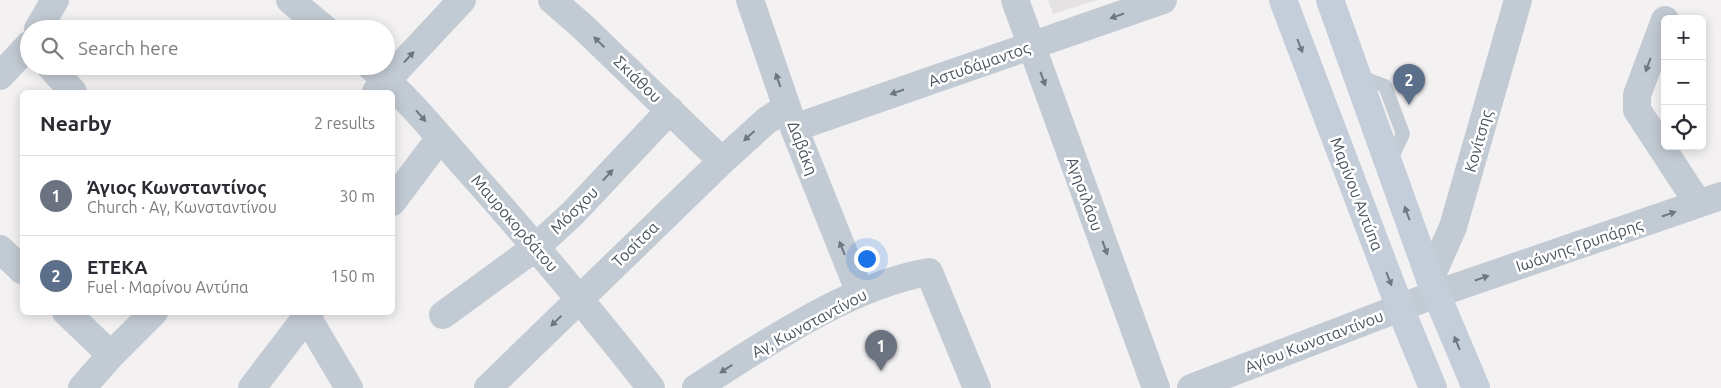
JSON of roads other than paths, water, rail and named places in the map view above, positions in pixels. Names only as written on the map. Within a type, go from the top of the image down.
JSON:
[{"type":"main road","name":"Μαρίνου Αντύπα","points":[[1283,0],[1400,308],[1433,388]]},
{"type":"main road","points":[[1330,0],[1433,287],[1476,388]]},
{"type":"street","points":[[43,20],[55,0]]},
{"type":"street","points":[[290,0],[314,20]]},
{"type":"street","points":[[395,64],[462,0]]},
{"type":"street","name":"Σκιάθου","points":[[552,0],[722,161]]},
{"type":"street","name":"Δαβάκη","points":[[750,0],[791,117],[860,293]]},
{"type":"street","name":"Αγησιλάου","points":[[1015,0],[1156,388]]},
{"type":"street","name":"Αστυδάμαντος","points":[[791,117],[1031,46],[1163,0]]},
{"type":"street","name":"Κονίτσης","points":[[1433,287],[1453,227],[1518,0]]},
{"type":"street","points":[[1666,15],[1672,0]]},
{"type":"street","points":[[1661,30],[1637,95],[1637,110],[1710,200]]},
{"type":"street","points":[[0,76],[20,55]]},
{"type":"street","points":[[58,75],[71,90]]},
{"type":"street","name":"Μαυροκορδάτου","points":[[378,80],[389,90]]},
{"type":"street","name":"Μαυροκορδάτου","points":[[395,96],[440,138],[580,297],[650,388]]},
{"type":"street","name":"Μόσχου","points":[[443,315],[536,247],[573,213],[670,110]]},
{"type":"street","name":"Τοσίτσα","points":[[488,388],[722,161],[766,122],[791,117]]},
{"type":"street","points":[[395,198],[440,138]]},
{"type":"street","name":"Ιωάννης Γρυπάρης","points":[[1433,287],[1710,200]]},
{"type":"street","name":"Αγ, Κωνσταντίνου","points":[[696,388],[748,355],[860,293],[929,272],[977,388]]},
{"type":"street","name":"Αγίου Κωνσταντίνου","points":[[1191,388],[1400,308],[1433,287]]},
{"type":"street","points":[[69,315],[110,355]]},
{"type":"street","points":[[82,388],[110,355],[151,315]]},
{"type":"street","points":[[252,388],[306,315]]},
{"type":"street","points":[[308,315],[348,388]]},
{"type":"place","name":"ΕΤΕΚΑ","points":[[1409,105]]},
{"type":"place","name":"Άγιος Κωνσταντίνος","points":[[881,371]]}]
